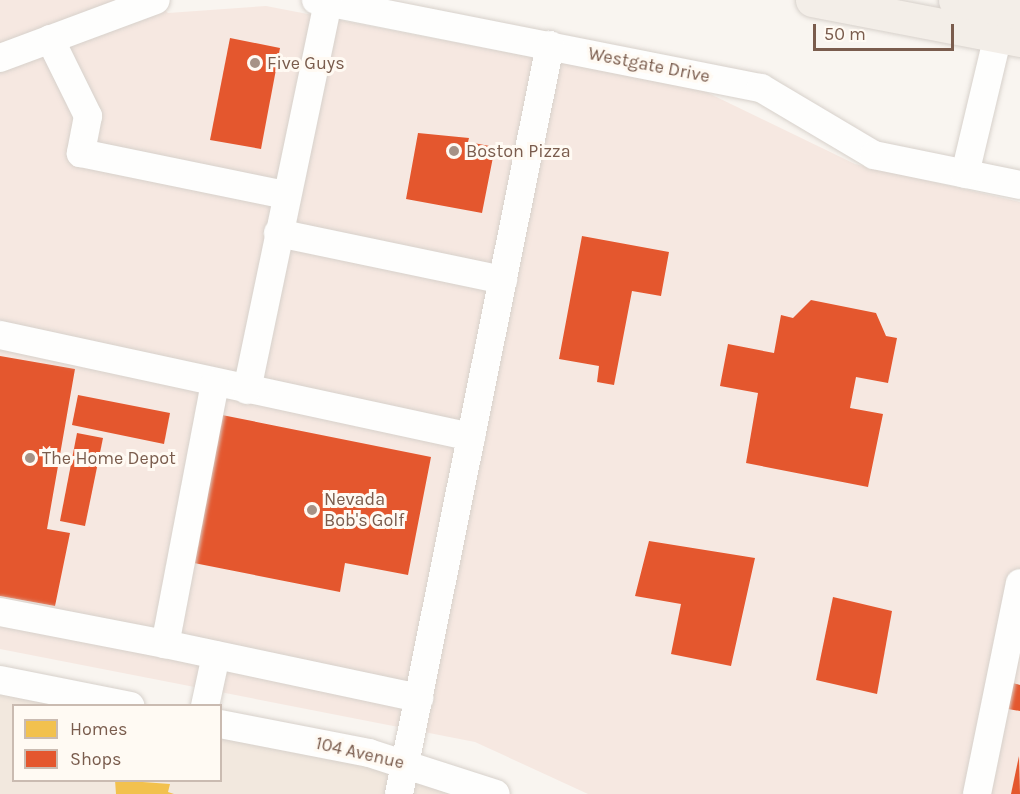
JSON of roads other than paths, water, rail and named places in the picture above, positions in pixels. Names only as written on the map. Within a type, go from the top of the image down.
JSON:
[{"type":"main road","points":[[812,0],[1012,29]]},
{"type":"main road","points":[[955,0],[1012,29]]},
{"type":"street","points":[[0,58],[156,0]]},
{"type":"street","points":[[247,390],[322,1]]},
{"type":"street","name":"Westgate Drive","points":[[322,1],[761,88],[874,155],[1020,185]]},
{"type":"street","points":[[965,174],[1012,29]]},
{"type":"street","points":[[50,39],[88,116],[81,153],[286,195]]},
{"type":"street","points":[[399,794],[550,45]]},
{"type":"street","points":[[278,233],[502,280]]},
{"type":"street","points":[[0,335],[471,437]]},
{"type":"street","points":[[165,644],[215,383]]},
{"type":"street","points":[[977,794],[1020,583]]},
{"type":"street","points":[[0,612],[165,644],[419,698]]},
{"type":"street","points":[[205,704],[216,655]]},
{"type":"street","points":[[0,680],[125,704]]},
{"type":"street","name":"104 Avenue","points":[[222,724],[406,764],[496,794]]},
{"type":"place","name":"Five Guys","points":[[255,63]]},
{"type":"place","name":"Boston Pizza","points":[[454,151]]},
{"type":"place","name":"The Home Depot","points":[[30,458]]},
{"type":"place","name":"Nevada Bob's Golf","points":[[312,510]]}]
